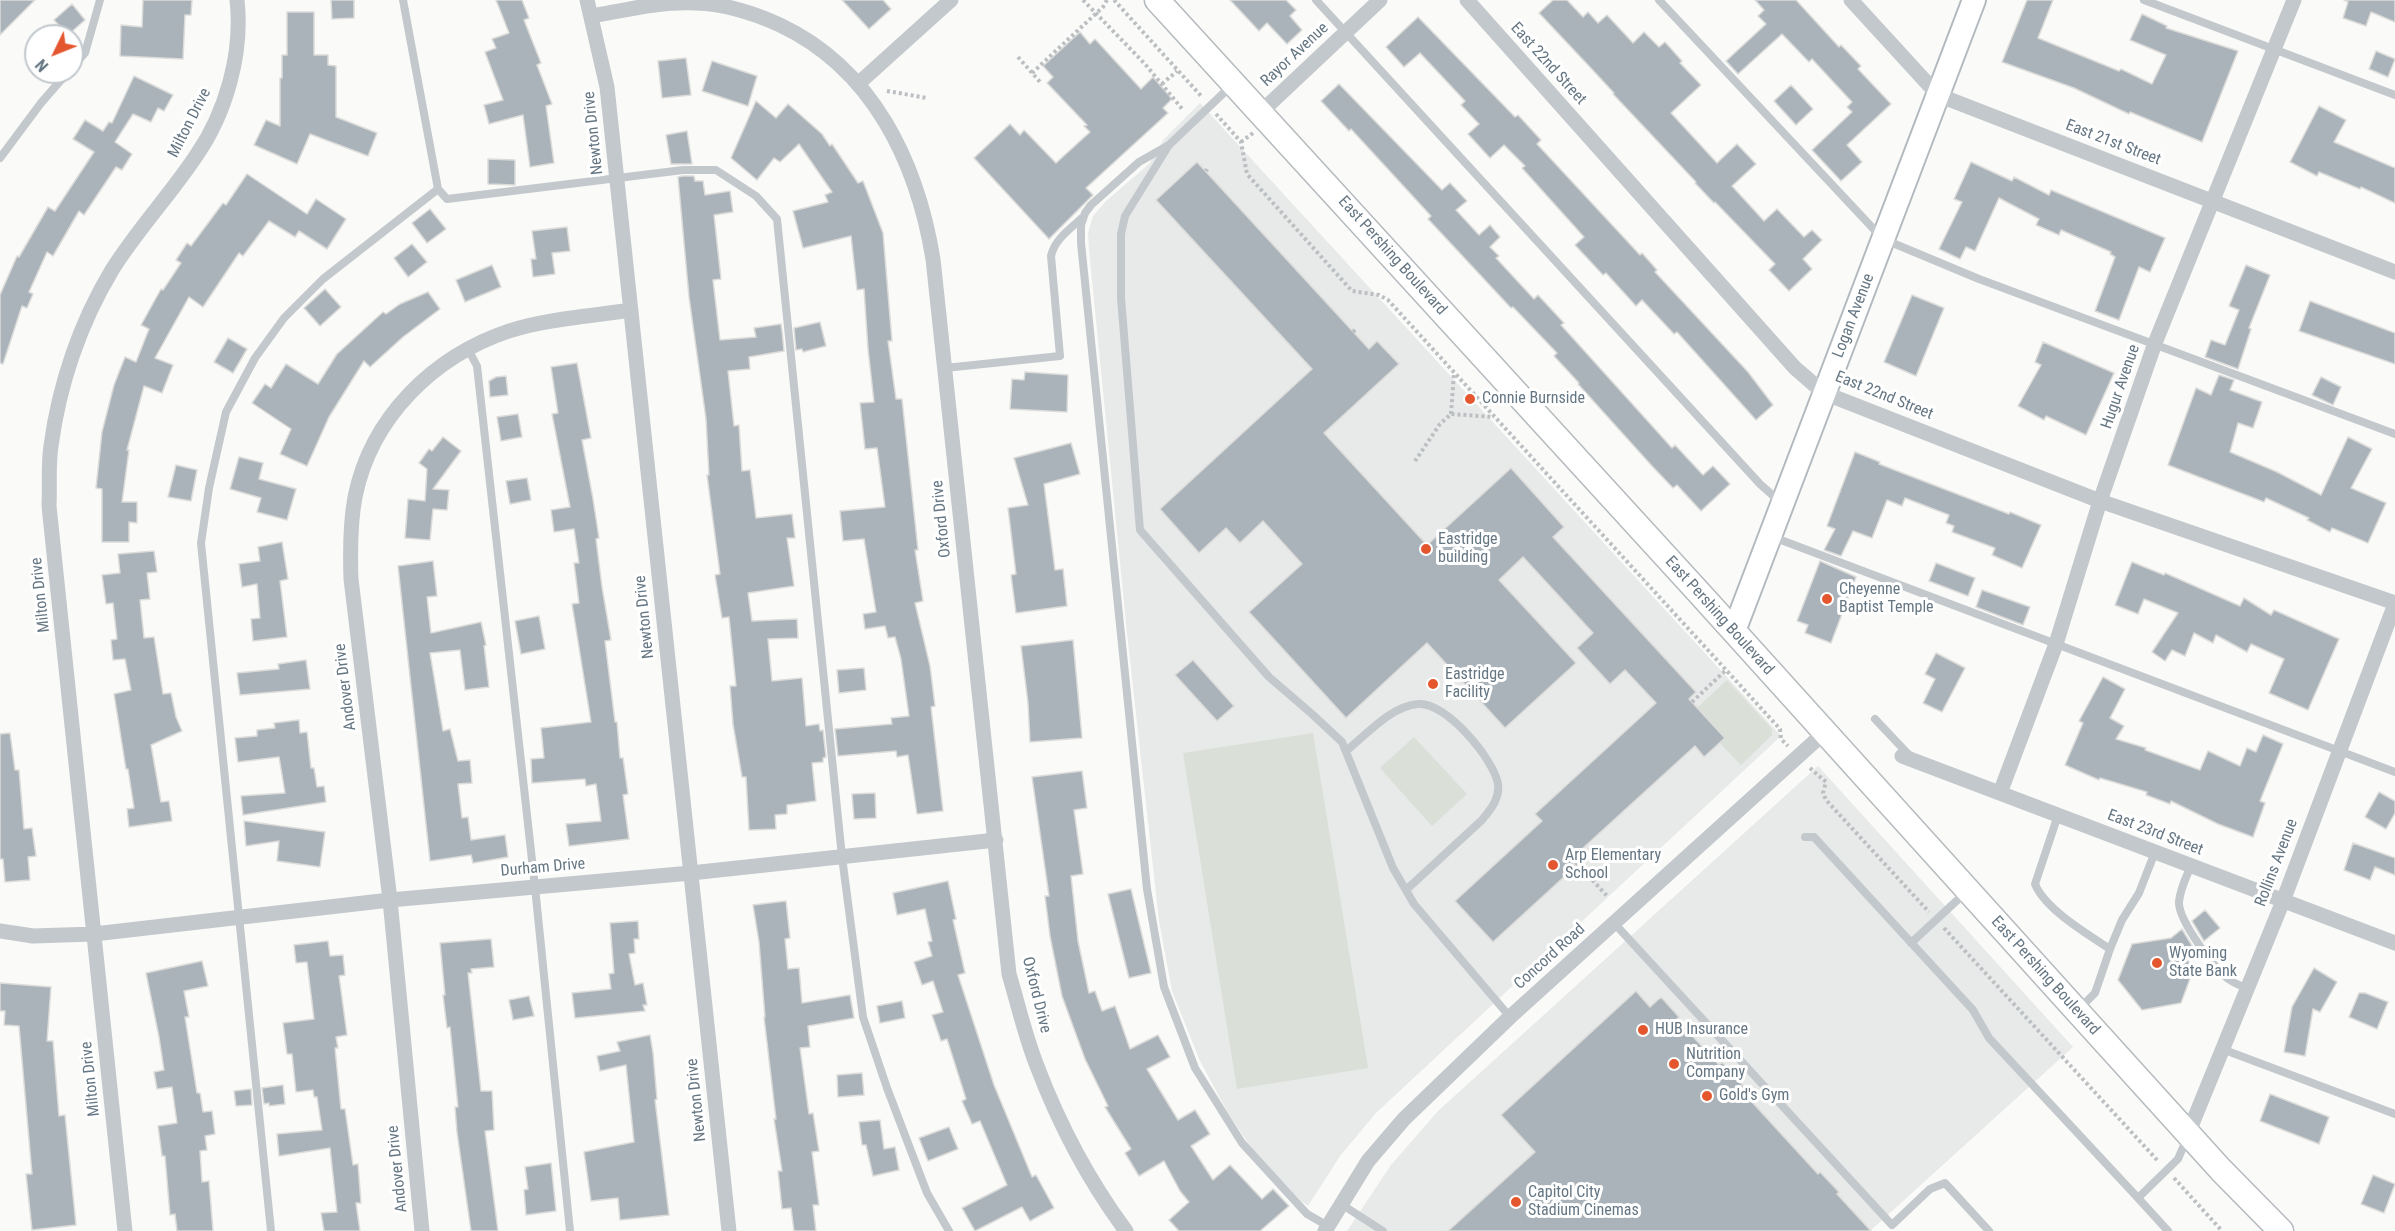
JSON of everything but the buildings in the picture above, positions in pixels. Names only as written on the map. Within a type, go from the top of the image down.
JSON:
[{"type":"main road","name":"East Pershing Boulevard","points":[[1157,0],[1734,631],[2188,1134],[2281,1231]]},
{"type":"main road","name":"Logan Avenue","points":[[1734,631],[1974,0]]},
{"type":"street","name":"Milton Drive","points":[[125,1231],[49,506],[51,448],[71,358],[89,316],[112,271],[198,154],[215,121],[229,85],[237,47],[237,0]]},
{"type":"street","name":"Newton Drive","points":[[587,0],[607,87],[729,1231]]},
{"type":"street","name":"Rayor Avenue","points":[[1261,112],[1380,0]]},
{"type":"street","name":"East 22nd Street","points":[[1467,0],[1795,368],[1824,393],[2100,501],[2395,604]]},
{"type":"street","name":"East 21st Street","points":[[1851,0],[1938,95],[2395,272]]},
{"type":"street","name":"Hugur Avenue","points":[[2000,793],[2056,644],[2100,501],[2155,343],[2294,0]]},
{"type":"street","points":[[859,83],[943,2]]},
{"type":"street","name":"Oxford Drive","points":[[592,16],[655,5],[686,3],[733,8],[767,19],[800,34],[832,58],[859,83],[903,153],[927,222],[945,368],[1009,974],[1036,1065],[1065,1132],[1126,1231]]},
{"type":"street","name":"Andover Drive","points":[[423,1231],[390,900],[351,579],[350,536],[355,496],[366,462],[384,426],[406,395],[438,368],[467,348],[511,331],[631,310]]},
{"type":"street","name":"Rollins Avenue","points":[[2188,1134],[2283,900],[2395,604]]},
{"type":"street","name":"Concord Road","points":[[1326,1229],[1368,1161],[1404,1119],[1510,1017],[1824,733]]},
{"type":"street","name":"East 23rd Street","points":[[1908,758],[2395,943]]},
{"type":"street","name":"Durham Drive","points":[[0,932],[33,936],[94,934],[390,900],[691,873],[996,840]]},
{"type":"lane","points":[[84,53],[100,0]]},
{"type":"lane","points":[[403,0],[438,189],[447,199],[683,170],[716,170],[756,196],[777,219],[842,857],[863,1017],[927,1193],[949,1231]]},
{"type":"lane","points":[[1316,0],[1760,484],[1782,503]]},
{"type":"lane","points":[[1659,0],[1883,239],[1979,279],[2395,434]]},
{"type":"lane","points":[[2144,0],[2395,95]]},
{"type":"lane","points":[[945,368],[1060,356],[1051,256],[1053,247],[1083,217],[1091,205],[1139,162],[1169,145],[1235,83]]},
{"type":"lane","points":[[0,158],[58,84]]},
{"type":"lane","points":[[1169,145],[1125,216],[1121,234],[1121,298],[1140,530],[1269,677],[1342,742],[1392,868],[1414,904],[1510,1017]]},
{"type":"lane","points":[[270,1231],[201,543],[209,488],[226,412],[255,358],[284,318],[323,279],[438,189]]},
{"type":"lane","points":[[1083,217],[1081,243],[1147,889],[1164,987],[1195,1068],[1242,1143],[1307,1214],[1326,1229]]},
{"type":"lane","points":[[467,348],[477,366],[535,887],[570,1231]]},
{"type":"lane","points":[[1770,536],[2395,772]]},
{"type":"lane","points":[[1346,751],[1404,707],[1426,704],[1444,713],[1458,725],[1485,756],[1494,772],[1498,786],[1497,797],[1492,808],[1406,890]]},
{"type":"lane","points":[[1875,719],[1908,758]]},
{"type":"lane","points":[[2058,815],[2035,884],[2038,891],[2055,908],[2110,949]]},
{"type":"lane","points":[[1805,837],[1814,837],[1973,1010],[1989,1038],[2168,1231]]},
{"type":"lane","points":[[2077,1011],[2095,993],[2122,920],[2139,893],[2155,852]]},
{"type":"lane","points":[[2191,866],[2183,884],[2179,904],[2186,926],[2221,973],[2247,988]]},
{"type":"lane","points":[[1911,943],[1967,891]]},
{"type":"lane","points":[[1614,923],[1890,1228],[1925,1193],[1934,1186],[1945,1183],[1989,1231]]},
{"type":"lane","points":[[2222,1049],[2395,1114]]},
{"type":"lane","points":[[2138,1197],[2178,1159],[2188,1134]]},
{"type":"lane","points":[[1341,1203],[1383,1231]]},
{"type":"path","points":[[1083,0],[1184,110]]},
{"type":"path","points":[[1032,73],[1107,0]]},
{"type":"path","points":[[1114,0],[1203,98]]},
{"type":"path","points":[[1018,57],[1041,83]]},
{"type":"path","points":[[1162,84],[1177,71]]},
{"type":"path","points":[[887,91],[927,98]]},
{"type":"path","points":[[1221,120],[1241,142],[1247,174],[1352,291],[1379,295],[1388,300],[1780,729],[1781,739],[1818,777],[1826,782],[1823,794],[1827,800],[2222,1231]]},
{"type":"path","points":[[1415,461],[1440,424],[1451,414],[1454,372]]},
{"type":"path","points":[[1451,414],[1495,417]]},
{"type":"path","points":[[1692,702],[1726,670]]},
{"type":"path","points":[[1572,858],[1608,897]]},
{"type":"shaded area","name":"Eastridge Facility","points":[[1200,103],[1781,736],[1376,1113],[1340,1156],[1308,1206],[1252,1149],[1228,1113],[1200,1061],[1172,991],[1159,921],[1127,633],[1089,250],[1088,233],[1093,216],[1106,201],[1149,164],[1164,139]]},
{"type":"shaded area","points":[[1727,680],[1772,729],[1772,735],[1741,765],[1720,743],[1697,708]]},
{"type":"shaded area","points":[[1313,733],[1368,1068],[1237,1089],[1183,753]]},
{"type":"shaded area","points":[[1414,737],[1467,794],[1432,826],[1380,768]]},
{"type":"shaded area","points":[[1818,766],[2073,1047],[1870,1231],[1347,1231],[1391,1165],[1438,1111]]},
{"type":"place","name":"Connie Burnside","points":[[1470,399]]},
{"type":"place","name":"Eastridge building","points":[[1426,549]]},
{"type":"place","name":"Cheyenne Baptist Temple","points":[[1827,599]]},
{"type":"place","name":"Eastridge Facility","points":[[1433,684]]},
{"type":"place","name":"Arp Elementary School","points":[[1553,865]]},
{"type":"place","name":"Wyoming State Bank","points":[[2157,963]]},
{"type":"place","name":"HUB Insurance","points":[[1643,1030]]},
{"type":"place","name":"Nutrition Company","points":[[1674,1064]]},
{"type":"place","name":"Gold's Gym","points":[[1707,1096]]},
{"type":"place","name":"Capitol City Stadium Cinemas","points":[[1516,1202]]}]
